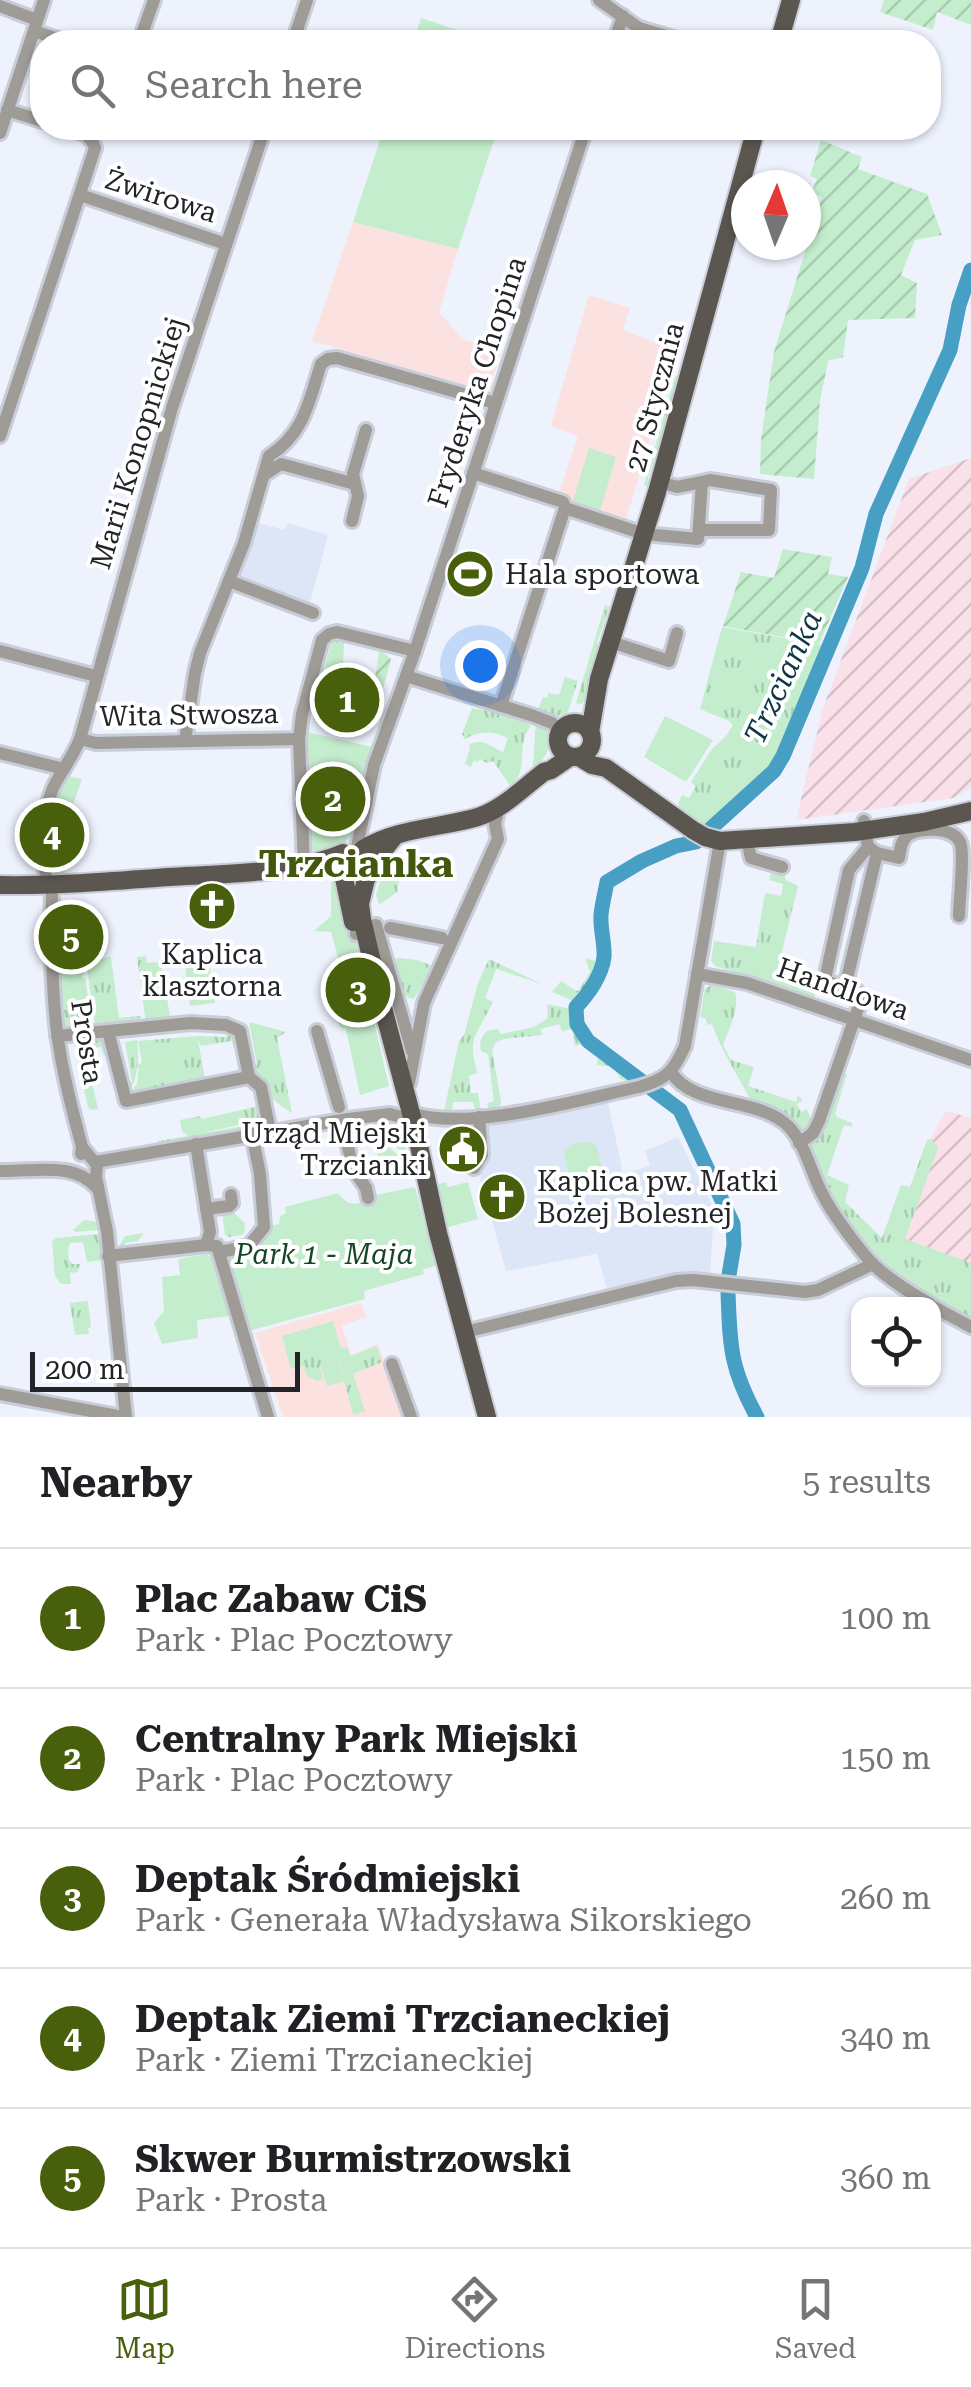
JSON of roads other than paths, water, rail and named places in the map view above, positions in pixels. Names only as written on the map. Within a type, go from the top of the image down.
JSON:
[{"type":"main road","points":[[782,30],[791,0]]},
{"type":"main road","name":"27 Stycznia","points":[[583,747],[753,140]]},
{"type":"main road","name":"27 Stycznia","points":[[544,772],[562,731],[583,708],[600,679]]},
{"type":"main road","points":[[583,747],[561,751],[562,731],[584,725],[583,747],[592,765],[606,768],[693,830],[715,840],[868,835],[971,808]]},
{"type":"main road","points":[[430,1195],[421,1186],[412,1162],[410,1108],[338,862],[360,858],[408,832],[493,820],[544,772],[583,747]]},
{"type":"main road","points":[[868,835],[948,809],[971,808]]},
{"type":"main road","points":[[304,866],[315,860],[360,858]]},
{"type":"main road","points":[[0,885],[49,885],[304,866],[355,882],[360,858]]},
{"type":"main road","points":[[360,858],[360,935],[381,1040],[388,1050],[404,1108],[410,1108]]},
{"type":"main road","points":[[410,1108],[408,1123],[415,1146],[422,1154],[487,1417]]},
{"type":"street","points":[[34,30],[44,0]]},
{"type":"street","points":[[144,30],[154,0]]},
{"type":"street","points":[[297,30],[307,0]]},
{"type":"street","points":[[599,0],[646,30]]},
{"type":"street","points":[[0,6],[43,30]]},
{"type":"street","points":[[618,30],[623,16]]},
{"type":"street","points":[[0,133],[30,41]]},
{"type":"street","points":[[7,110],[30,117]]},
{"type":"street","name":"Żwirowa","points":[[0,436],[95,148],[92,140]]},
{"type":"street","name":"Marii Konopnickiej","points":[[62,768],[73,758],[80,739],[148,490],[261,140]]},
{"type":"street","name":"Fryderyka Chopina","points":[[360,858],[363,817],[374,767],[416,651],[582,140]]},
{"type":"street","name":"Żwirowa","points":[[80,196],[226,244]]},
{"type":"street","points":[[262,477],[281,464],[286,445],[304,418],[322,364],[328,360],[337,358],[495,402]]},
{"type":"street","points":[[352,520],[358,496],[354,474],[366,430]]},
{"type":"street","points":[[185,741],[194,673],[244,543],[269,456],[286,445]]},
{"type":"street","points":[[281,464],[355,484]]},
{"type":"street","points":[[473,473],[563,502],[564,508],[502,706]]},
{"type":"street","points":[[660,482],[678,487],[710,480],[771,490],[768,530],[699,530]]},
{"type":"street","points":[[564,508],[644,534],[698,539],[702,482]]},
{"type":"street","points":[[229,582],[313,613]]},
{"type":"street","points":[[304,866],[299,739],[322,640],[339,632],[416,651]]},
{"type":"street","points":[[611,642],[669,660],[676,634]]},
{"type":"street","points":[[0,651],[96,676]]},
{"type":"street","points":[[406,676],[546,720],[562,731]]},
{"type":"street","name":"Wita Stwosza","points":[[80,739],[96,743],[299,739]]},
{"type":"street","points":[[0,754],[62,768]]},
{"type":"street","name":"Prosta","points":[[62,768],[48,803],[45,840],[52,976],[57,1036],[84,1165]]},
{"type":"street","points":[[363,817],[373,831],[394,837]]},
{"type":"street","points":[[410,1108],[424,1003],[446,943],[498,839],[493,820]]},
{"type":"street","points":[[868,835],[899,858],[908,834],[942,830],[955,835],[962,846],[958,916]]},
{"type":"street","points":[[845,987],[868,835]]},
{"type":"street","points":[[799,1142],[813,1133],[819,1122],[860,1000],[856,990],[828,982],[826,975],[849,870],[868,835]]},
{"type":"street","points":[[0,1171],[84,1165],[340,1114],[410,1108],[460,1118],[505,1114],[658,1082],[671,1072],[684,1046],[715,840]]},
{"type":"street","points":[[747,840],[751,858],[782,867]]},
{"type":"street","points":[[360,935],[376,925],[414,1058]]},
{"type":"street","points":[[390,928],[446,943]]},
{"type":"street","name":"Handlowa","points":[[697,974],[747,984],[971,1060]]},
{"type":"street","points":[[57,1036],[190,1023],[226,1025],[240,1031],[248,1077],[261,1087],[270,1131]]},
{"type":"street","points":[[108,1030],[126,1101],[248,1077]]},
{"type":"street","points":[[317,1031],[353,1170],[368,1198]]},
{"type":"street","points":[[671,1072],[677,1082],[692,1090],[787,1124],[824,1197],[873,1264],[919,1297]]},
{"type":"street","points":[[474,1168],[482,1154],[480,1117]]},
{"type":"street","points":[[220,1252],[249,1246],[264,1227],[252,1134]]},
{"type":"street","points":[[196,1144],[210,1232],[206,1245]]},
{"type":"street","points":[[0,1394],[124,1417],[105,1215],[97,1188],[84,1165]]},
{"type":"street","points":[[206,1210],[230,1206],[231,1195]]},
{"type":"street","points":[[108,1256],[214,1245],[220,1252],[268,1417]]},
{"type":"street","points":[[466,1332],[676,1281],[818,1290],[873,1264]]},
{"type":"street","points":[[941,1311],[971,1327]]},
{"type":"street","points":[[392,1364],[411,1417]]},
{"type":"waterway","name":"Trzcianka","points":[[729,1275],[733,1224],[680,1110],[588,1041],[577,1024],[576,1007],[594,984],[603,964],[601,915],[607,882],[642,861],[696,842],[774,771],[783,756],[862,568],[876,514],[950,350],[971,270]]},
{"type":"waterway","name":"Trzcianka","points":[[728,1292],[733,1357],[757,1417]]},
{"type":"place","name":"Hala sportowa","points":[[470,574]]},
{"type":"place","name":"Plac Zabaw CiS","points":[[347,700]]},
{"type":"place","name":"Centralny Park Miejski","points":[[333,799]]},
{"type":"place","name":"Deptak Ziemi Trzcianeckiej","points":[[52,835]]},
{"type":"place","name":"Kaplica klasztorna","points":[[212,906]]},
{"type":"place","name":"Skwer Burmistrzowski","points":[[71,937]]},
{"type":"place","name":"Deptak Śródmiejski","points":[[358,990]]},
{"type":"place","name":"Urząd Miejski Trzcianki","points":[[462,1149]]},
{"type":"place","name":"Kaplica pw. Matki Bożej Bolesnej","points":[[502,1197]]},
{"type":"district","name":"Trzcianka","points":[[356,864]]},
{"type":"park label","name":"Park 1 - Maja","points":[[324,1254]]}]
